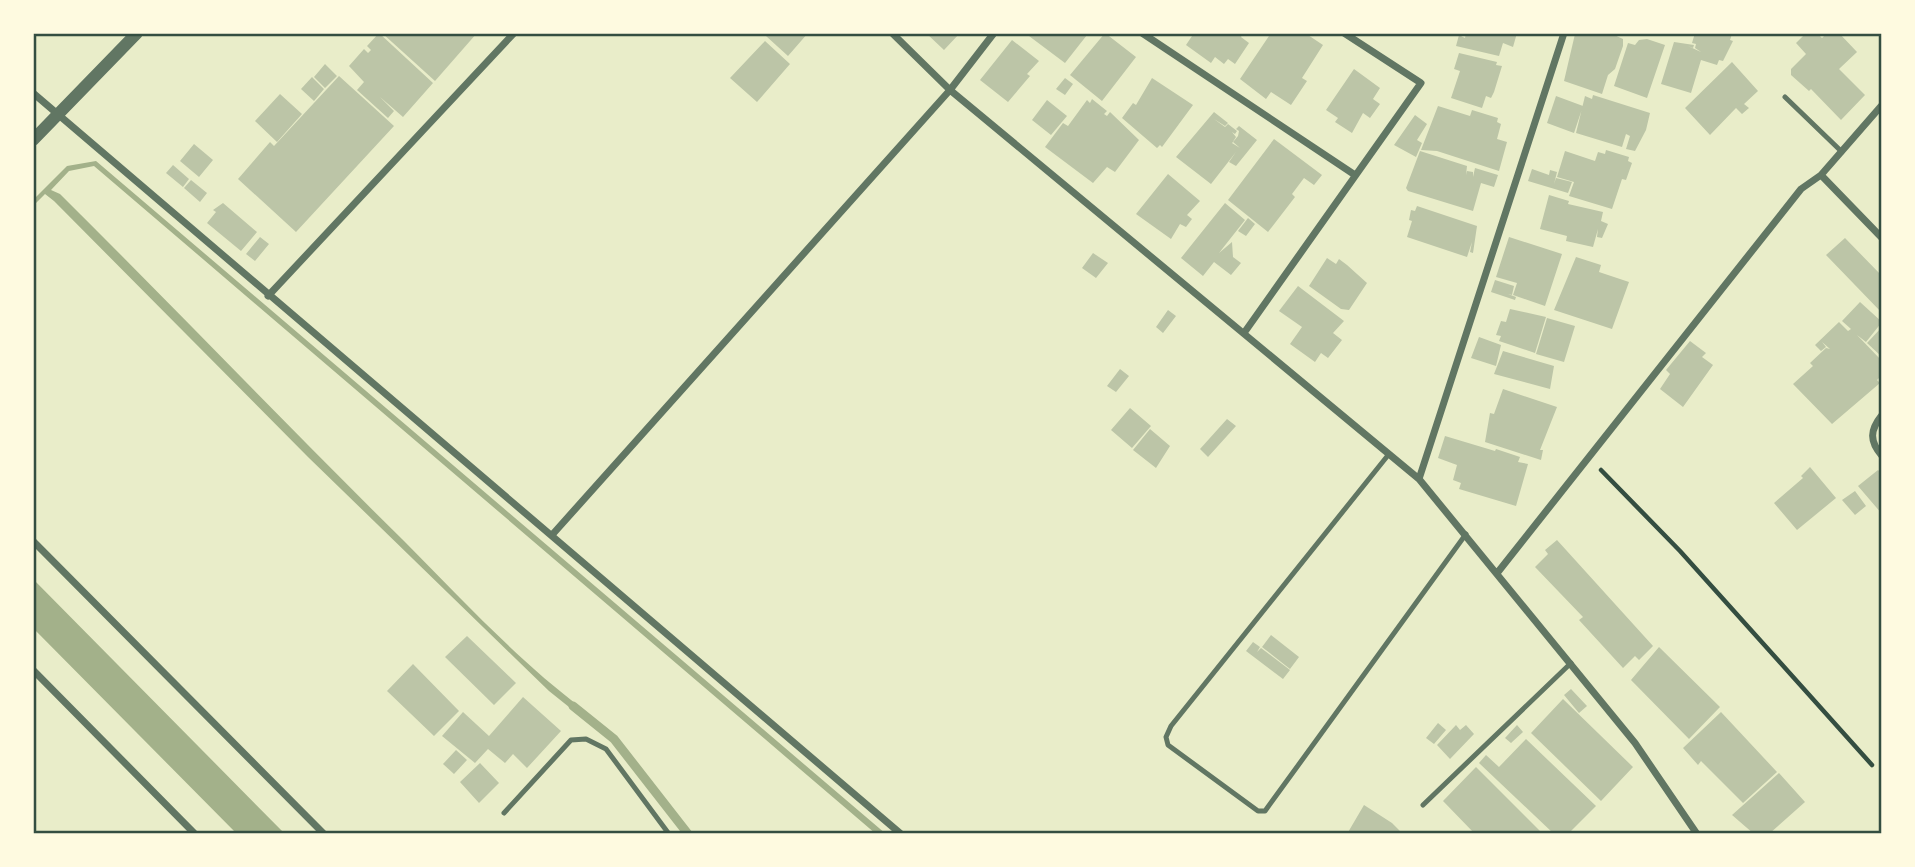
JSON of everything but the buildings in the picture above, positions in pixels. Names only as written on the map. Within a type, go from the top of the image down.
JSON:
[{"type":"street","points":[[33,140],[136,33]]},
{"type":"street","points":[[268,296],[514,33]]},
{"type":"street","points":[[892,33],[950,90],[1419,479],[1498,572],[1635,743],[1693,832]]},
{"type":"street","points":[[552,535],[950,90],[994,33]]},
{"type":"street","points":[[1142,33],[1355,175]]},
{"type":"street","points":[[1244,333],[1422,83],[1343,33]]},
{"type":"street","points":[[1419,479],[1564,33]]},
{"type":"street","points":[[33,93],[901,834]]},
{"type":"street","points":[[1498,572],[1801,189],[1821,175],[1881,108]]},
{"type":"street","points":[[1821,175],[1882,238]]},
{"type":"street","points":[[1882,415],[1871,435],[1873,444],[1882,456]]},
{"type":"street","points":[[33,541],[324,834]]},
{"type":"street","points":[[33,670],[195,834]]},
{"type":"lane","points":[[1785,97],[1843,152]]},
{"type":"lane","points":[[1389,454],[1171,726],[1166,737],[1168,745],[1258,811],[1265,811],[1466,534]]},
{"type":"lane","points":[[1423,805],[1571,663]]},
{"type":"lane","points":[[504,813],[571,740],[586,739],[606,749],[669,834]]},
{"type":"path","points":[[1587,457],[1680,551],[1872,765]]},
{"type":"shaded area","points":[[96,161],[886,834],[876,834],[94,166],[69,171],[51,190],[60,194],[491,628],[536,671],[583,709],[579,715],[549,691],[308,457],[54,201],[45,194],[33,206],[33,200],[67,166]]},
{"type":"shaded area","points":[[33,579],[285,834],[237,834],[33,628]]},
{"type":"waterway","points":[[573,706],[614,739],[688,834]]}]
